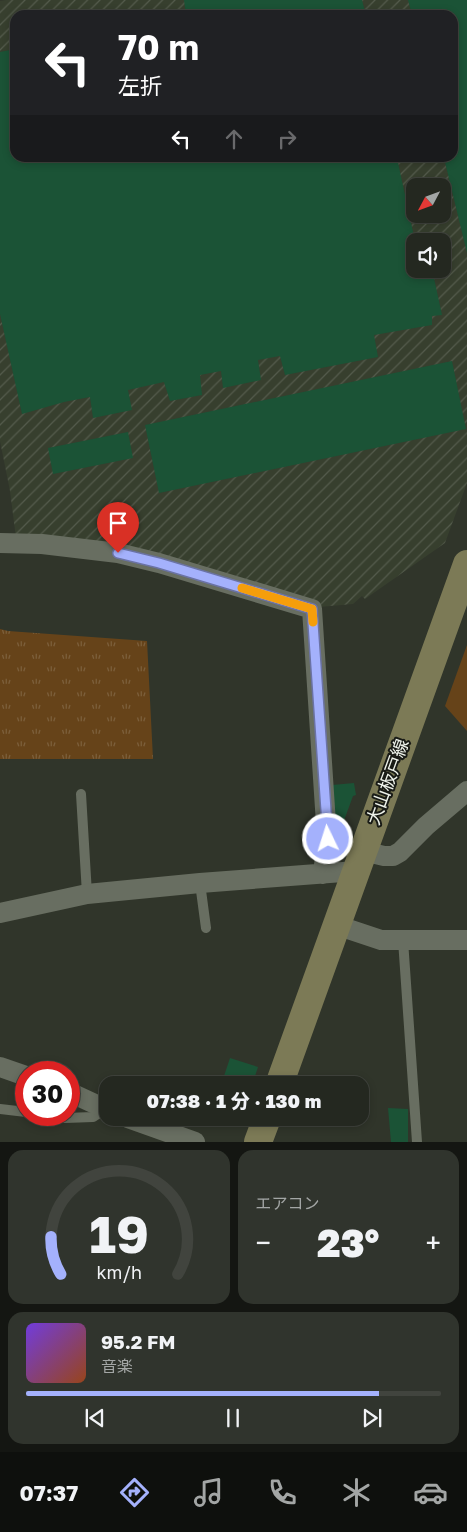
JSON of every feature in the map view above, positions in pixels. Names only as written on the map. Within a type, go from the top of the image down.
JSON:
[{"type":"main road","name":"大山板戸線","points":[[282,1076],[467,564]]},
{"type":"main road","points":[[258,1142],[264,1126]]},
{"type":"street","points":[[0,543],[42,544],[118,553],[159,563],[312,609],[328,839],[323,874]]},
{"type":"street","points":[[0,913],[87,894],[323,874],[360,861],[393,856],[400,852],[467,790]]},
{"type":"street","points":[[336,925],[381,940],[467,940]]},
{"type":"street","points":[[0,1067],[15,1072]]},
{"type":"street","points":[[80,1097],[99,1107]]},
{"type":"street","points":[[150,1126],[195,1142]]},
{"type":"lane","points":[[81,794],[87,894]]},
{"type":"lane","points":[[200,883],[206,928]]},
{"type":"lane","points":[[403,940],[417,1142]]},
{"type":"lane","points":[[0,1109],[15,1111]]},
{"type":"lane","points":[[80,1117],[93,1117],[99,1114]]},
{"type":"shaded area","points":[[467,0],[467,483],[445,543],[365,599],[362,596],[353,604],[319,607],[16,538],[10,491],[0,441],[0,1]]},
{"type":"green space","points":[[0,629],[147,641],[153,759],[0,759]]},
{"type":"green space","points":[[467,645],[467,731],[445,706]]},
{"type":"building","points":[[184,0],[362,0],[365,10],[185,10]]},
{"type":"building","points":[[408,0],[467,0],[467,253],[451,187],[451,178],[449,178],[445,162],[458,162],[458,10],[411,10]]},
{"type":"building","points":[[10,50],[10,162],[398,162],[406,200],[406,223],[411,223],[413,233],[406,233],[406,278],[434,278],[442,315],[432,316],[432,325],[374,335],[378,357],[285,375],[280,356],[258,360],[261,380],[223,388],[221,371],[200,375],[202,395],[170,401],[164,382],[128,390],[132,410],[93,418],[90,397],[22,414],[0,314],[0,52]]},
{"type":"building","points":[[452,361],[466,429],[159,493],[145,425]]},
{"type":"building","points":[[128,432],[133,458],[53,474],[48,448]]},
{"type":"building","points":[[354,783],[356,795],[353,796],[342,826],[336,826],[332,785]]},
{"type":"building","points":[[230,1058],[258,1067],[255,1076],[224,1076]]},
{"type":"building","points":[[388,1108],[408,1109],[408,1142],[391,1142]]},
{"type":"slow traffic","points":[[242,588],[312,609],[313,622]]},
{"type":"route","points":[[118,553],[159,563],[312,609],[328,839]]}]
